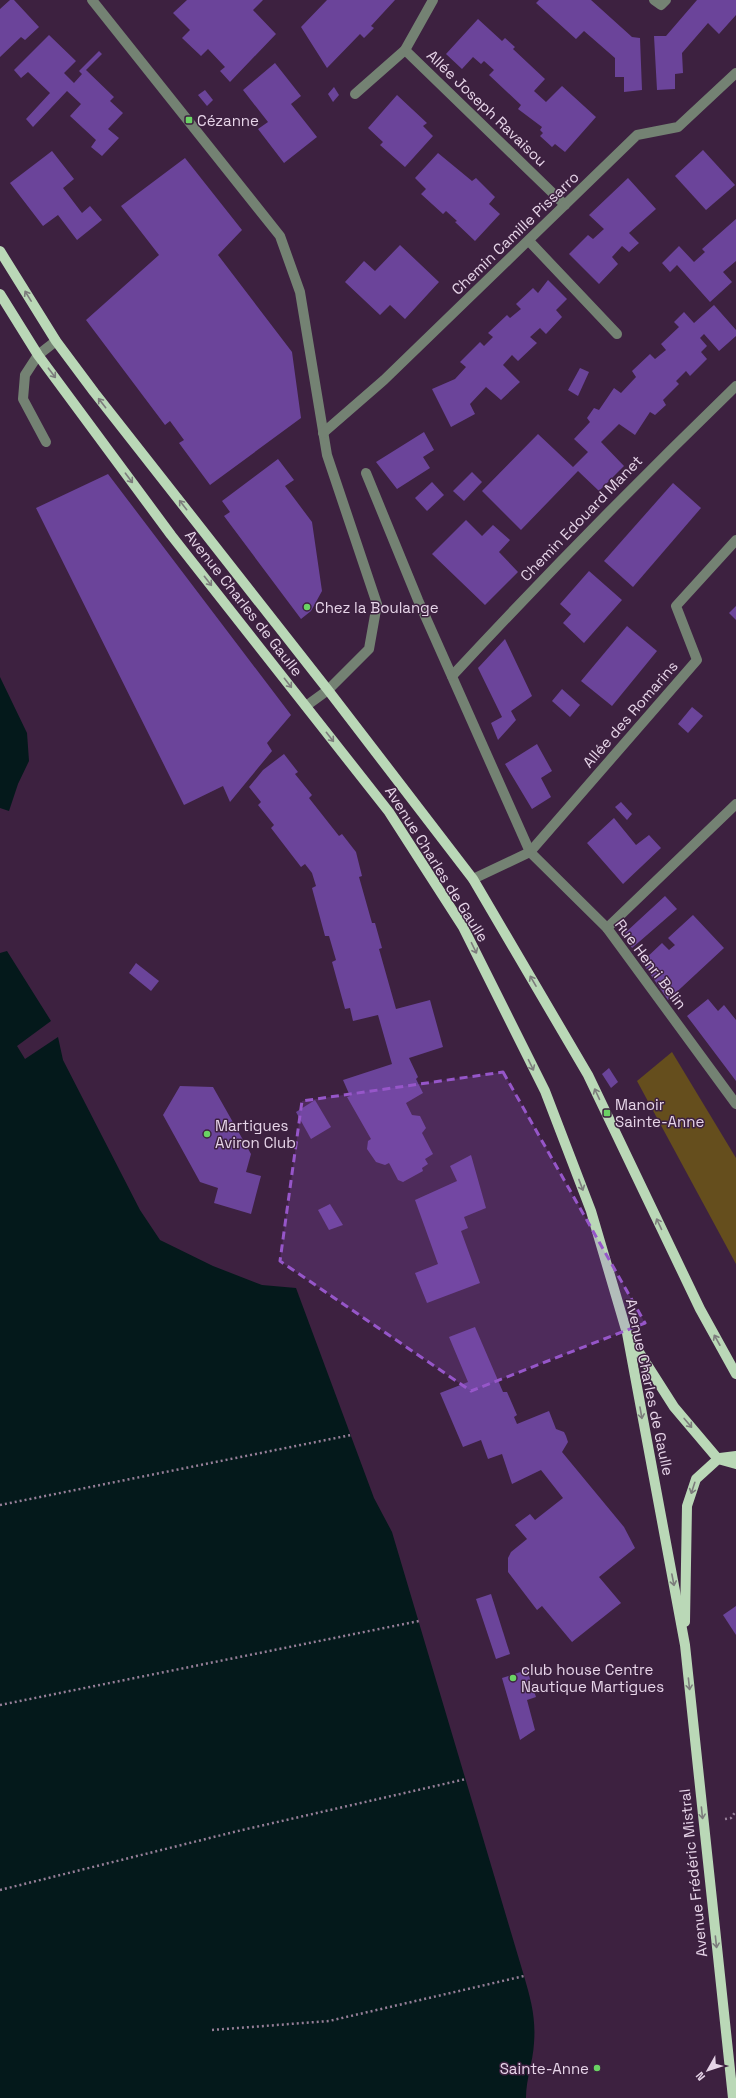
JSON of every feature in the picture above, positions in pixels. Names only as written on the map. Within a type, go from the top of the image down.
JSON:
[{"type":"main road","name":"Avenue Charles de Gaulle","points":[[0,251],[56,341],[473,879],[588,1074],[700,1309],[736,1374]]},
{"type":"main road","name":"Avenue Charles de Gaulle","points":[[0,294],[38,354],[171,535],[389,812],[463,927],[544,1091],[591,1211],[627,1333],[665,1541]]},
{"type":"main road","points":[[627,1333],[674,1406],[718,1459],[736,1464]]},
{"type":"main road","points":[[718,1459],[736,1456]]},
{"type":"main road","name":"Avenue Frédéric Mistral","points":[[685,1645],[687,1506],[696,1479],[718,1459]]},
{"type":"main road","name":"Avenue Frédéric Mistral","points":[[665,1541],[685,1645],[734,2098]]},
{"type":"street","points":[[92,0],[280,236],[300,292],[327,455],[377,604],[369,649],[328,690],[306,706]]},
{"type":"street","name":"Allée Joseph Ravaisou","points":[[355,94],[405,50],[434,0]]},
{"type":"street","points":[[654,0],[661,5],[666,0]]},
{"type":"street","name":"Allée Joseph Ravaisou","points":[[405,50],[565,205]]},
{"type":"street","name":"Chemin Camille Pissarro","points":[[323,432],[384,380],[637,135],[678,127],[736,73]]},
{"type":"street","points":[[529,241],[617,334]]},
{"type":"street","points":[[46,442],[23,399],[25,375],[38,354],[56,341]]},
{"type":"street","name":"Chemin Edouard Manet","points":[[452,676],[531,591],[663,456],[736,386]]},
{"type":"street","points":[[366,473],[418,600],[530,852]]},
{"type":"street","name":"Allée des Romarins","points":[[473,879],[530,852],[697,660],[676,606],[736,540]]},
{"type":"street","points":[[607,928],[736,804]]},
{"type":"street","name":"Rue Henri Belin","points":[[530,852],[607,928],[736,1104]]},
{"type":"path","points":[[0,1506],[351,1434]]},
{"type":"path","points":[[0,1705],[418,1621]]},
{"type":"path","points":[[0,1890],[238,1831],[466,1779]]},
{"type":"path","points":[[212,2030],[329,2021],[524,1976]]},
{"type":"highlighted area","points":[[503,1072],[645,1323],[471,1391],[280,1261],[302,1101]]},
{"type":"shaded area","points":[[0,677],[27,733],[29,761],[18,784],[9,811],[0,808]]},
{"type":"shaded area","points":[[7,951],[51,1021],[17,1046],[25,1059],[58,1037],[63,1060],[140,1210],[160,1240],[213,1266],[262,1285],[296,1288],[374,1498],[392,1532],[527,1985],[532,2009],[534,2034],[526,2098],[0,2098],[0,953]]},
{"type":"shaded area","points":[[672,1052],[736,1158],[736,1264],[637,1081]]},
{"type":"building","points":[[10,0],[14,0],[39,27],[25,40],[21,37],[0,57],[0,9]]},
{"type":"building","points":[[187,0],[263,0],[253,10],[276,34],[230,82],[220,71],[225,67],[208,49],[201,56],[182,38],[190,30],[173,13]]},
{"type":"building","points":[[327,0],[395,0],[371,26],[374,28],[364,38],[360,34],[327,68],[301,27]]},
{"type":"building","points":[[539,0],[591,0],[632,37],[640,38],[642,90],[624,92],[624,77],[615,77],[615,58],[584,31],[576,39],[536,3]]},
{"type":"building","points":[[697,0],[736,0],[736,15],[719,34],[708,23],[682,53],[683,73],[675,74],[675,89],[657,90],[654,36],[666,36]]},
{"type":"building","points":[[478,19],[502,41],[505,38],[515,47],[513,49],[545,79],[534,91],[546,102],[562,86],[596,117],[565,152],[555,144],[552,147],[540,136],[543,133],[540,130],[542,127],[518,109],[521,105],[489,75],[494,70],[484,61],[481,64],[473,57],[462,69],[446,54]]},
{"type":"building","points":[[49,35],[76,61],[64,73],[74,83],[82,74],[79,71],[99,51],[102,54],[86,70],[114,97],[110,101],[123,113],[108,129],[119,138],[102,156],[91,147],[96,140],[70,116],[81,104],[67,91],[33,127],[26,119],[50,93],[28,72],[21,78],[14,70]]},
{"type":"building","points":[[275,63],[301,96],[291,104],[317,137],[284,163],[258,129],[268,122],[243,90]]},
{"type":"building","points":[[334,87],[339,95],[333,102],[328,94]]},
{"type":"building","points":[[205,90],[213,100],[207,106],[198,95]]},
{"type":"building","points":[[397,95],[427,123],[423,126],[433,136],[405,167],[380,145],[383,142],[368,128]]},
{"type":"building","points":[[703,150],[735,185],[706,210],[675,176]]},
{"type":"building","points":[[52,151],[74,179],[63,188],[82,213],[90,206],[102,220],[77,240],[58,215],[43,226],[10,183]]},
{"type":"building","points":[[438,153],[472,181],[476,178],[495,197],[489,204],[500,214],[475,241],[446,211],[443,214],[421,194],[426,189],[415,178]]},
{"type":"building","points":[[185,158],[242,230],[218,255],[292,352],[301,418],[210,485],[179,443],[184,440],[170,421],[165,425],[86,320],[159,255],[121,206]]},
{"type":"building","points":[[628,178],[656,209],[629,233],[639,243],[629,252],[622,246],[612,257],[618,264],[599,284],[569,254],[588,235],[593,239],[604,229],[589,215]]},
{"type":"building","points":[[736,219],[736,261],[723,272],[732,282],[710,302],[677,265],[670,272],[662,263],[679,246],[694,262],[705,252],[702,249]]},
{"type":"building","points":[[400,245],[439,282],[405,319],[390,305],[380,315],[345,282],[364,261],[375,271]]},
{"type":"building","points":[[548,280],[567,299],[556,310],[562,317],[546,334],[540,328],[530,337],[537,343],[518,361],[512,355],[503,365],[520,382],[501,400],[486,387],[470,404],[475,414],[451,427],[432,389],[455,379],[466,367],[460,362],[480,342],[484,346],[493,337],[488,333],[507,315],[510,318],[521,309],[516,304],[533,288],[538,293]]},
{"type":"building","points":[[714,305],[736,330],[736,336],[719,351],[704,334],[700,338],[707,346],[701,352],[707,359],[690,376],[686,371],[676,381],[679,384],[663,400],[666,405],[655,415],[650,412],[635,435],[619,424],[601,442],[624,466],[599,491],[578,471],[521,530],[482,491],[538,434],[573,467],[588,452],[574,439],[590,422],[587,418],[594,408],[599,410],[614,388],[621,393],[636,377],[632,371],[650,354],[655,359],[666,350],[661,344],[679,327],[674,322],[684,312],[694,323]]},
{"type":"building","points":[[580,368],[589,372],[578,396],[568,390]]},
{"type":"building","points":[[424,432],[434,450],[423,457],[430,468],[397,489],[376,462]]},
{"type":"building","points":[[278,459],[294,480],[285,486],[312,522],[322,591],[311,611],[301,619],[224,516],[230,512],[222,501]]},
{"type":"building","points":[[472,472],[482,482],[464,501],[453,491]]},
{"type":"building","points":[[108,474],[291,715],[267,743],[272,751],[230,802],[223,786],[184,805],[36,508]]},
{"type":"building","points":[[432,482],[444,495],[427,511],[415,498]]},
{"type":"building","points":[[673,483],[701,508],[633,587],[604,561]]},
{"type":"building","points":[[466,520],[482,536],[493,525],[510,540],[499,552],[518,572],[485,605],[432,554]]},
{"type":"building","points":[[589,571],[622,600],[584,643],[563,623],[571,614],[560,604]]},
{"type":"building","points":[[736,606],[736,620],[729,613]]},
{"type":"building","points":[[627,626],[657,651],[612,706],[581,681]]},
{"type":"building","points":[[505,639],[532,696],[511,711],[516,720],[498,740],[491,723],[502,717],[478,668]]},
{"type":"building","points":[[562,689],[580,705],[570,717],[552,701]]},
{"type":"building","points":[[692,707],[703,716],[688,733],[678,724]]},
{"type":"building","points":[[537,744],[552,771],[541,778],[551,797],[532,809],[505,764]]},
{"type":"building","points":[[284,754],[298,772],[295,774],[312,795],[309,798],[339,836],[342,834],[356,852],[362,876],[359,877],[372,923],[375,923],[382,948],[379,949],[396,1009],[430,1000],[443,1047],[409,1058],[418,1077],[416,1079],[423,1093],[406,1103],[412,1115],[420,1116],[426,1128],[422,1133],[433,1154],[425,1159],[428,1164],[422,1168],[423,1171],[403,1182],[398,1180],[389,1163],[385,1165],[376,1162],[367,1149],[368,1141],[371,1139],[347,1097],[350,1096],[343,1080],[392,1064],[378,1015],[353,1021],[350,1008],[345,1009],[332,962],[336,960],[329,936],[325,936],[312,888],[316,886],[312,873],[305,864],[301,867],[271,828],[274,825],[258,805],[261,802],[249,787],[263,770]]},
{"type":"building","points":[[621,802],[632,814],[627,820],[615,807]]},
{"type":"building","points":[[614,818],[636,845],[649,835],[661,848],[623,884],[587,843]]},
{"type":"building","points":[[665,896],[677,909],[632,948],[625,937],[627,935],[625,933]]},
{"type":"building","points":[[693,915],[724,948],[668,1000],[642,962],[662,943],[669,950],[675,945],[668,938]]},
{"type":"building","points":[[136,963],[159,981],[151,991],[129,973]]},
{"type":"building","points":[[708,999],[718,1011],[724,1005],[736,1020],[736,1081],[687,1016]]},
{"type":"building","points":[[609,1068],[618,1082],[611,1088],[602,1074]]},
{"type":"building","name":"Martigues Aviron Club","points":[[180,1086],[213,1087],[251,1154],[246,1172],[261,1176],[251,1214],[214,1203],[218,1188],[200,1182],[163,1115]]},
{"type":"building","points":[[315,1100],[331,1127],[311,1139],[296,1112]]},
{"type":"building","points":[[471,1155],[486,1208],[464,1217],[468,1228],[461,1231],[480,1283],[427,1303],[415,1273],[438,1264],[415,1200],[457,1181],[450,1166]]},
{"type":"building","points":[[330,1204],[343,1225],[329,1230],[318,1210]]},
{"type":"building","points":[[475,1327],[503,1392],[507,1392],[517,1415],[514,1417],[517,1424],[549,1411],[556,1429],[564,1432],[568,1442],[562,1452],[624,1527],[635,1548],[599,1577],[621,1603],[572,1642],[542,1606],[537,1610],[508,1572],[508,1558],[511,1552],[527,1539],[515,1525],[530,1514],[535,1520],[563,1498],[541,1470],[512,1484],[502,1454],[488,1459],[481,1440],[463,1447],[440,1393],[468,1382],[449,1337]]},
{"type":"building","points":[[491,1594],[510,1654],[496,1659],[476,1599]]},
{"type":"building","points":[[736,1606],[736,1635],[723,1615]]},
{"type":"building","points":[[527,1670],[536,1697],[527,1700],[535,1730],[520,1740],[502,1678]]},
{"type":"place","name":"Cézanne","points":[[189,120]]},
{"type":"place","name":"Chez la Boulange","points":[[307,607]]},
{"type":"place","name":"Manoir Sainte-Anne","points":[[607,1113]]},
{"type":"place","name":"Martigues Aviron Club","points":[[207,1134]]},
{"type":"place","name":"club house Centre Nautique Martigues","points":[[513,1678]]},
{"type":"place","name":"Sainte-Anne","points":[[597,2068]]}]
